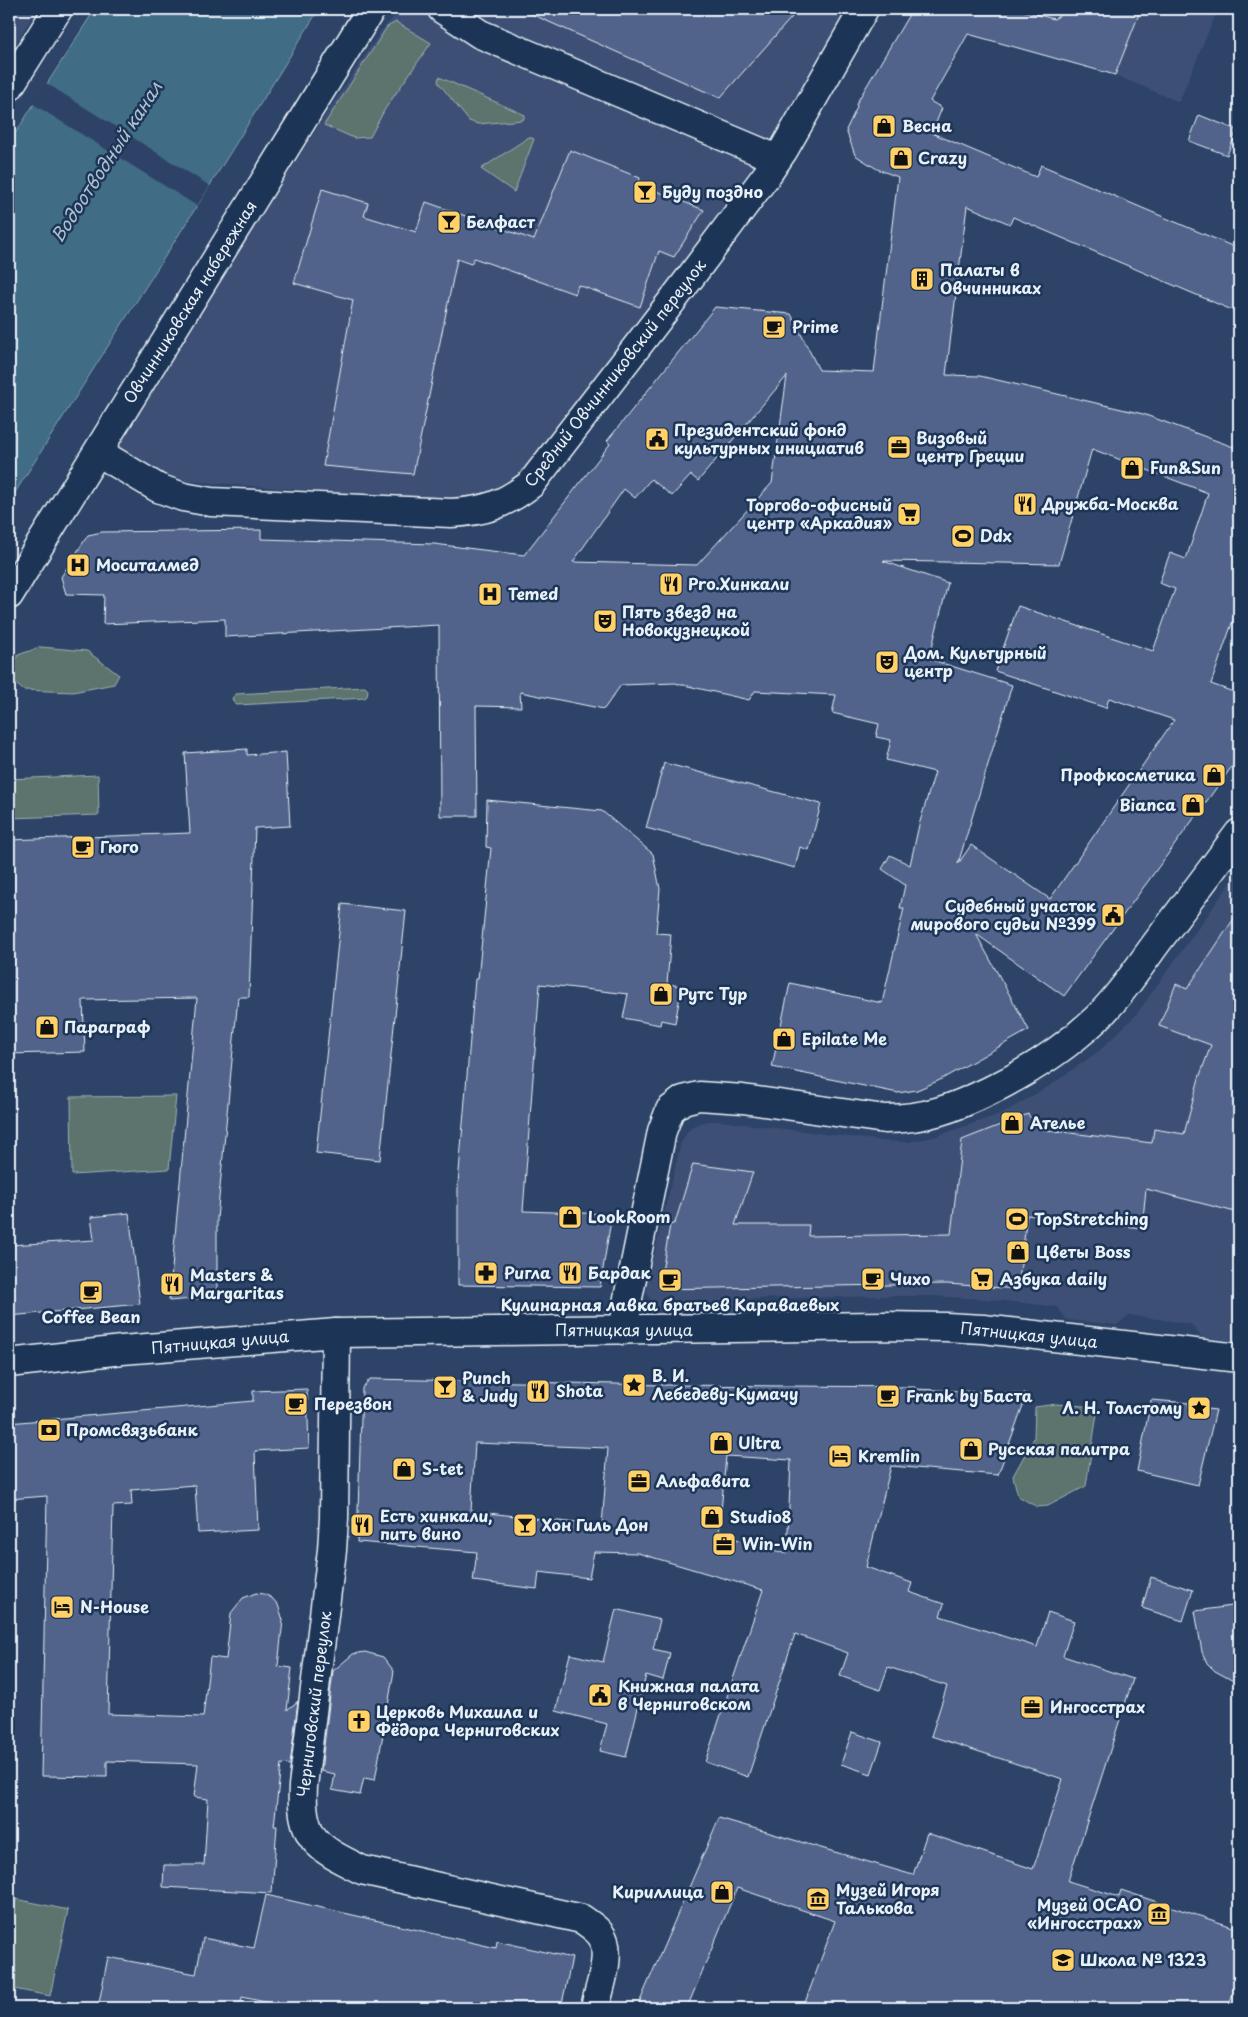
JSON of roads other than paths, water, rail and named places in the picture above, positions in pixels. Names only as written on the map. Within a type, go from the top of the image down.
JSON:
[{"type":"street","points":[[9,87],[58,9]]},
{"type":"street","name":"Овчинниковская набережная","points":[[9,595],[371,9]]},
{"type":"street","points":[[442,9],[480,34],[777,159]]},
{"type":"street","name":"Средний Овчинниковский переулок","points":[[98,452],[158,488],[183,497],[211,502],[451,513],[473,512],[509,500],[532,484],[690,280],[777,159],[864,9]]},
{"type":"street","points":[[624,1330],[628,1298],[662,1130],[670,1110],[683,1100],[699,1096],[743,1099],[885,1119],[908,1119],[932,1114],[962,1104],[1022,1075],[1070,1042],[1098,1017],[1134,974],[1239,833]]},
{"type":"street","name":"Пятницкая улица","points":[[9,1363],[122,1350],[336,1332],[946,1327],[1020,1333],[1239,1358]]},
{"type":"street","name":"Черниговский переулок","points":[[336,1332],[332,1550],[303,1786],[302,1804],[305,1824],[314,1842],[362,1870],[582,1919],[596,1928],[604,1940],[606,1956],[595,2008]]},
{"type":"water","name":"Водоотводный канал","points":[[95,9],[319,9],[204,195],[9,502],[9,143]]},
{"type":"place","name":"Весна","points":[[884,126]]},
{"type":"place","name":"Crazy","points":[[901,158]]},
{"type":"place","name":"Буду поздно","points":[[645,192]]},
{"type":"place","name":"Белфаст","points":[[449,222]]},
{"type":"place","name":"Палаты в Овчинниках","points":[[922,279]]},
{"type":"place","name":"Prime","points":[[774,327]]},
{"type":"place","name":"Президентский фонд культурных инициатив","points":[[657,439]]},
{"type":"place","name":"Визовый центр Греции","points":[[899,447]]},
{"type":"place","name":"Fun&Sun","points":[[1132,468]]},
{"type":"place","name":"Дружба-Москва","points":[[1025,504]]},
{"type":"place","name":"Торгово-офисный центр «Аркадия»","points":[[909,514]]},
{"type":"place","name":"Ddx","points":[[963,536]]},
{"type":"place","name":"Моситалмед","points":[[78,565]]},
{"type":"place","name":"Pro.Хинкали","points":[[671,584]]},
{"type":"place","name":"Temed","points":[[490,594]]},
{"type":"place","name":"Пять звезд на Новокузнецкой","points":[[605,621]]},
{"type":"place","name":"Дом. Культурный центр","points":[[887,662]]},
{"type":"place","name":"Профкосметика","points":[[1214,775]]},
{"type":"place","name":"Bianca","points":[[1193,805]]},
{"type":"place","name":"Гюго","points":[[83,847]]},
{"type":"place","name":"Судебный участок мирового судьи №399","points":[[1113,915]]},
{"type":"place","name":"Рутс Тур","points":[[661,994]]},
{"type":"place","name":"Параграф","points":[[47,1027]]},
{"type":"place","name":"Epilate Me","points":[[784,1039]]},
{"type":"place","name":"Ателье","points":[[1012,1123]]},
{"type":"place","name":"LookRoom","points":[[570,1217]]},
{"type":"place","name":"TopStretching","points":[[1017,1219]]},
{"type":"place","name":"Цветы Boss","points":[[1018,1252]]},
{"type":"place","name":"Ригла","points":[[486,1273]]},
{"type":"place","name":"Бардак","points":[[570,1273]]},
{"type":"place","name":"Чихо","points":[[873,1279]]},
{"type":"place","name":"Азбука daily","points":[[982,1279]]},
{"type":"place","name":"Кулинарная лавка братьев Караваевых","points":[[670,1280]]},
{"type":"place","name":"Masters & Margaritas","points":[[172,1284]]},
{"type":"place","name":"Coffee Bean","points":[[91,1292]]},
{"type":"place","name":"В. И. Лебедеву-Кумачу","points":[[634,1385]]},
{"type":"place","name":"Punch & Judy","points":[[445,1387]]},
{"type":"place","name":"Shota","points":[[538,1391]]},
{"type":"place","name":"Frank by Баста","points":[[888,1396]]},
{"type":"place","name":"Перезвон","points":[[296,1404]]},
{"type":"place","name":"Л. Н. Толстому","points":[[1199,1408]]},
{"type":"place","name":"Промсвязьбанк","points":[[49,1430]]},
{"type":"place","name":"Ultra","points":[[721,1443]]},
{"type":"place","name":"Русская палитра","points":[[971,1449]]},
{"type":"place","name":"Kremlin","points":[[840,1456]]},
{"type":"place","name":"S-tet","points":[[404,1469]]},
{"type":"place","name":"Альфавита","points":[[639,1481]]},
{"type":"place","name":"Studio8","points":[[712,1517]]},
{"type":"place","name":"Есть хинкали, пить вино","points":[[362,1525]]},
{"type":"place","name":"Хон Гиль Дон","points":[[525,1525]]},
{"type":"place","name":"Win-Win","points":[[724,1544]]},
{"type":"place","name":"N-House","points":[[62,1607]]},
{"type":"place","name":"Книжная палата в Черниговском","points":[[600,1695]]},
{"type":"place","name":"Ингосстрах","points":[[1032,1707]]},
{"type":"place","name":"Церковь Михаила и Фёдора Черниговских","points":[[359,1721]]},
{"type":"place","name":"Кириллица","points":[[722,1892]]},
{"type":"place","name":"Музей Игоря Талькова","points":[[818,1899]]},
{"type":"place","name":"Музей ОСАО «Ингосстрах»","points":[[1159,1914]]},
{"type":"place","name":"Школа № 1323","points":[[1063,1960]]}]
